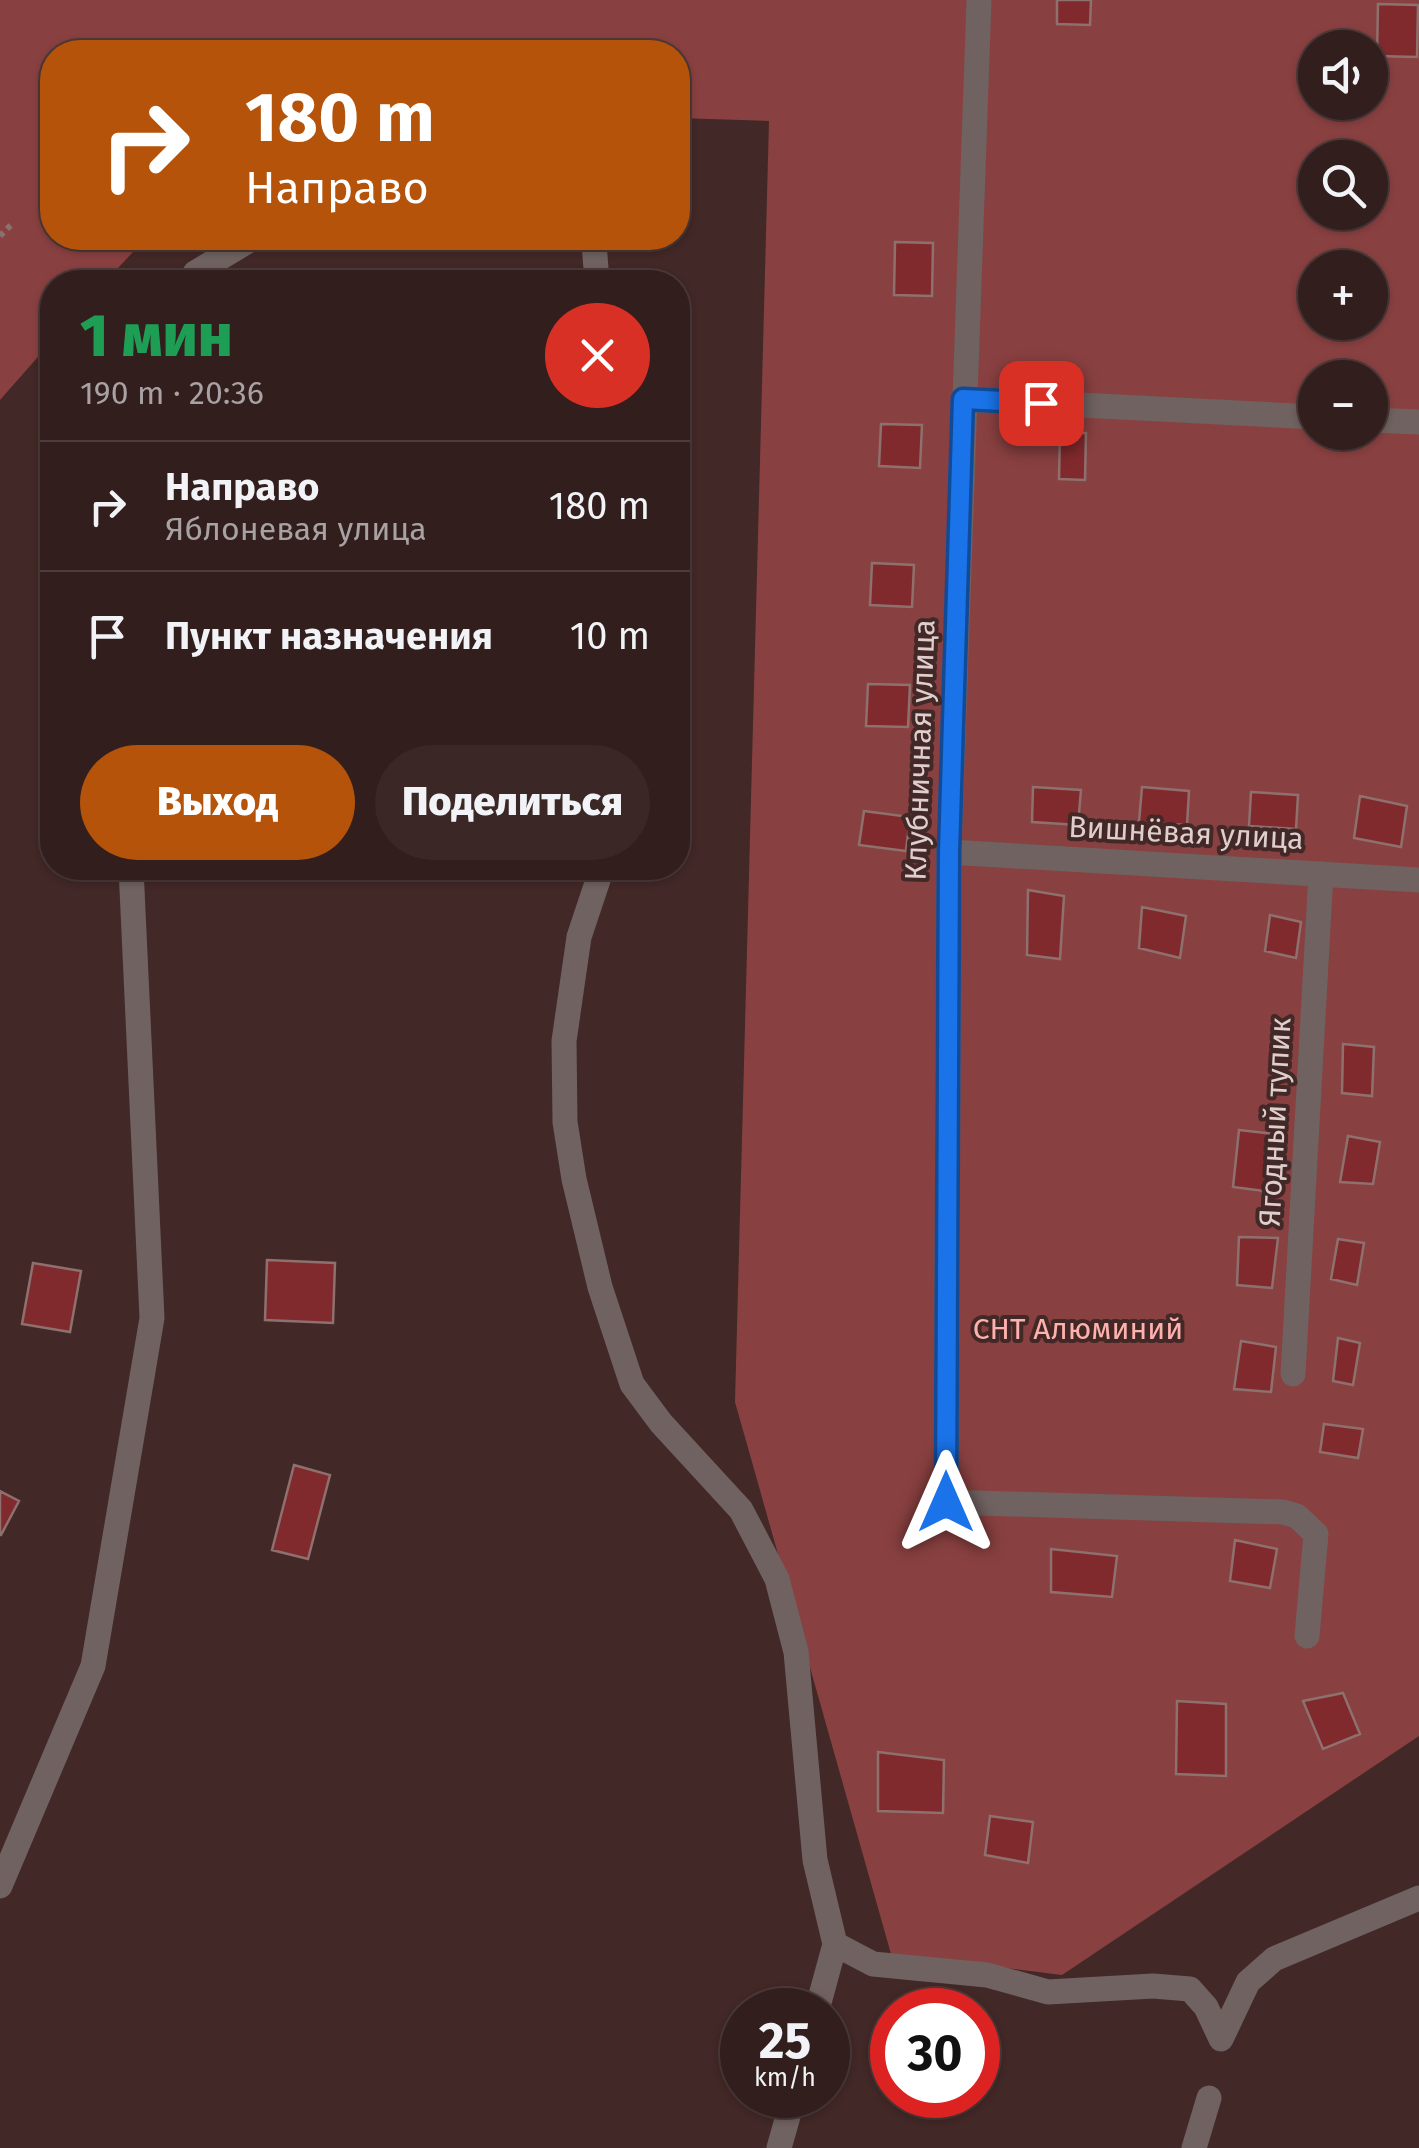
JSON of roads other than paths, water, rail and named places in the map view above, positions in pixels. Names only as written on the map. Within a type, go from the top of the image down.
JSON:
[{"type":"street","name":"Клубничная улица","points":[[978,0],[949,852],[946,1502],[1283,1512],[1297,1516],[1316,1534],[1308,1636]]},
{"type":"street","points":[[201,270],[233,250]]},
{"type":"street","points":[[963,399],[1298,416]]},
{"type":"street","points":[[1388,421],[1419,422]]},
{"type":"street","name":"Вишнёвая улица","points":[[949,852],[1419,880]]},
{"type":"street","name":"Ягодный тупик","points":[[1294,1374],[1321,874]]},
{"type":"street","points":[[0,1886],[93,1666],[152,1318],[132,880]]},
{"type":"street","points":[[598,880],[579,937],[564,1042],[565,1122],[574,1180],[600,1287],[632,1384],[661,1424],[741,1510],[777,1578],[796,1652],[815,1860],[835,1944],[823,1988]]},
{"type":"street","points":[[835,1944],[873,1964],[987,1975],[1048,1992],[1153,1986],[1190,1989],[1206,2007],[1220,2038],[1248,1982],[1274,1959],[1419,1898]]},
{"type":"street","points":[[1194,2148],[1209,2098]]},
{"type":"street","points":[[780,2148],[788,2118]]},
{"type":"park label","name":"СНТ Алюминий","points":[[1078,1329]]}]
